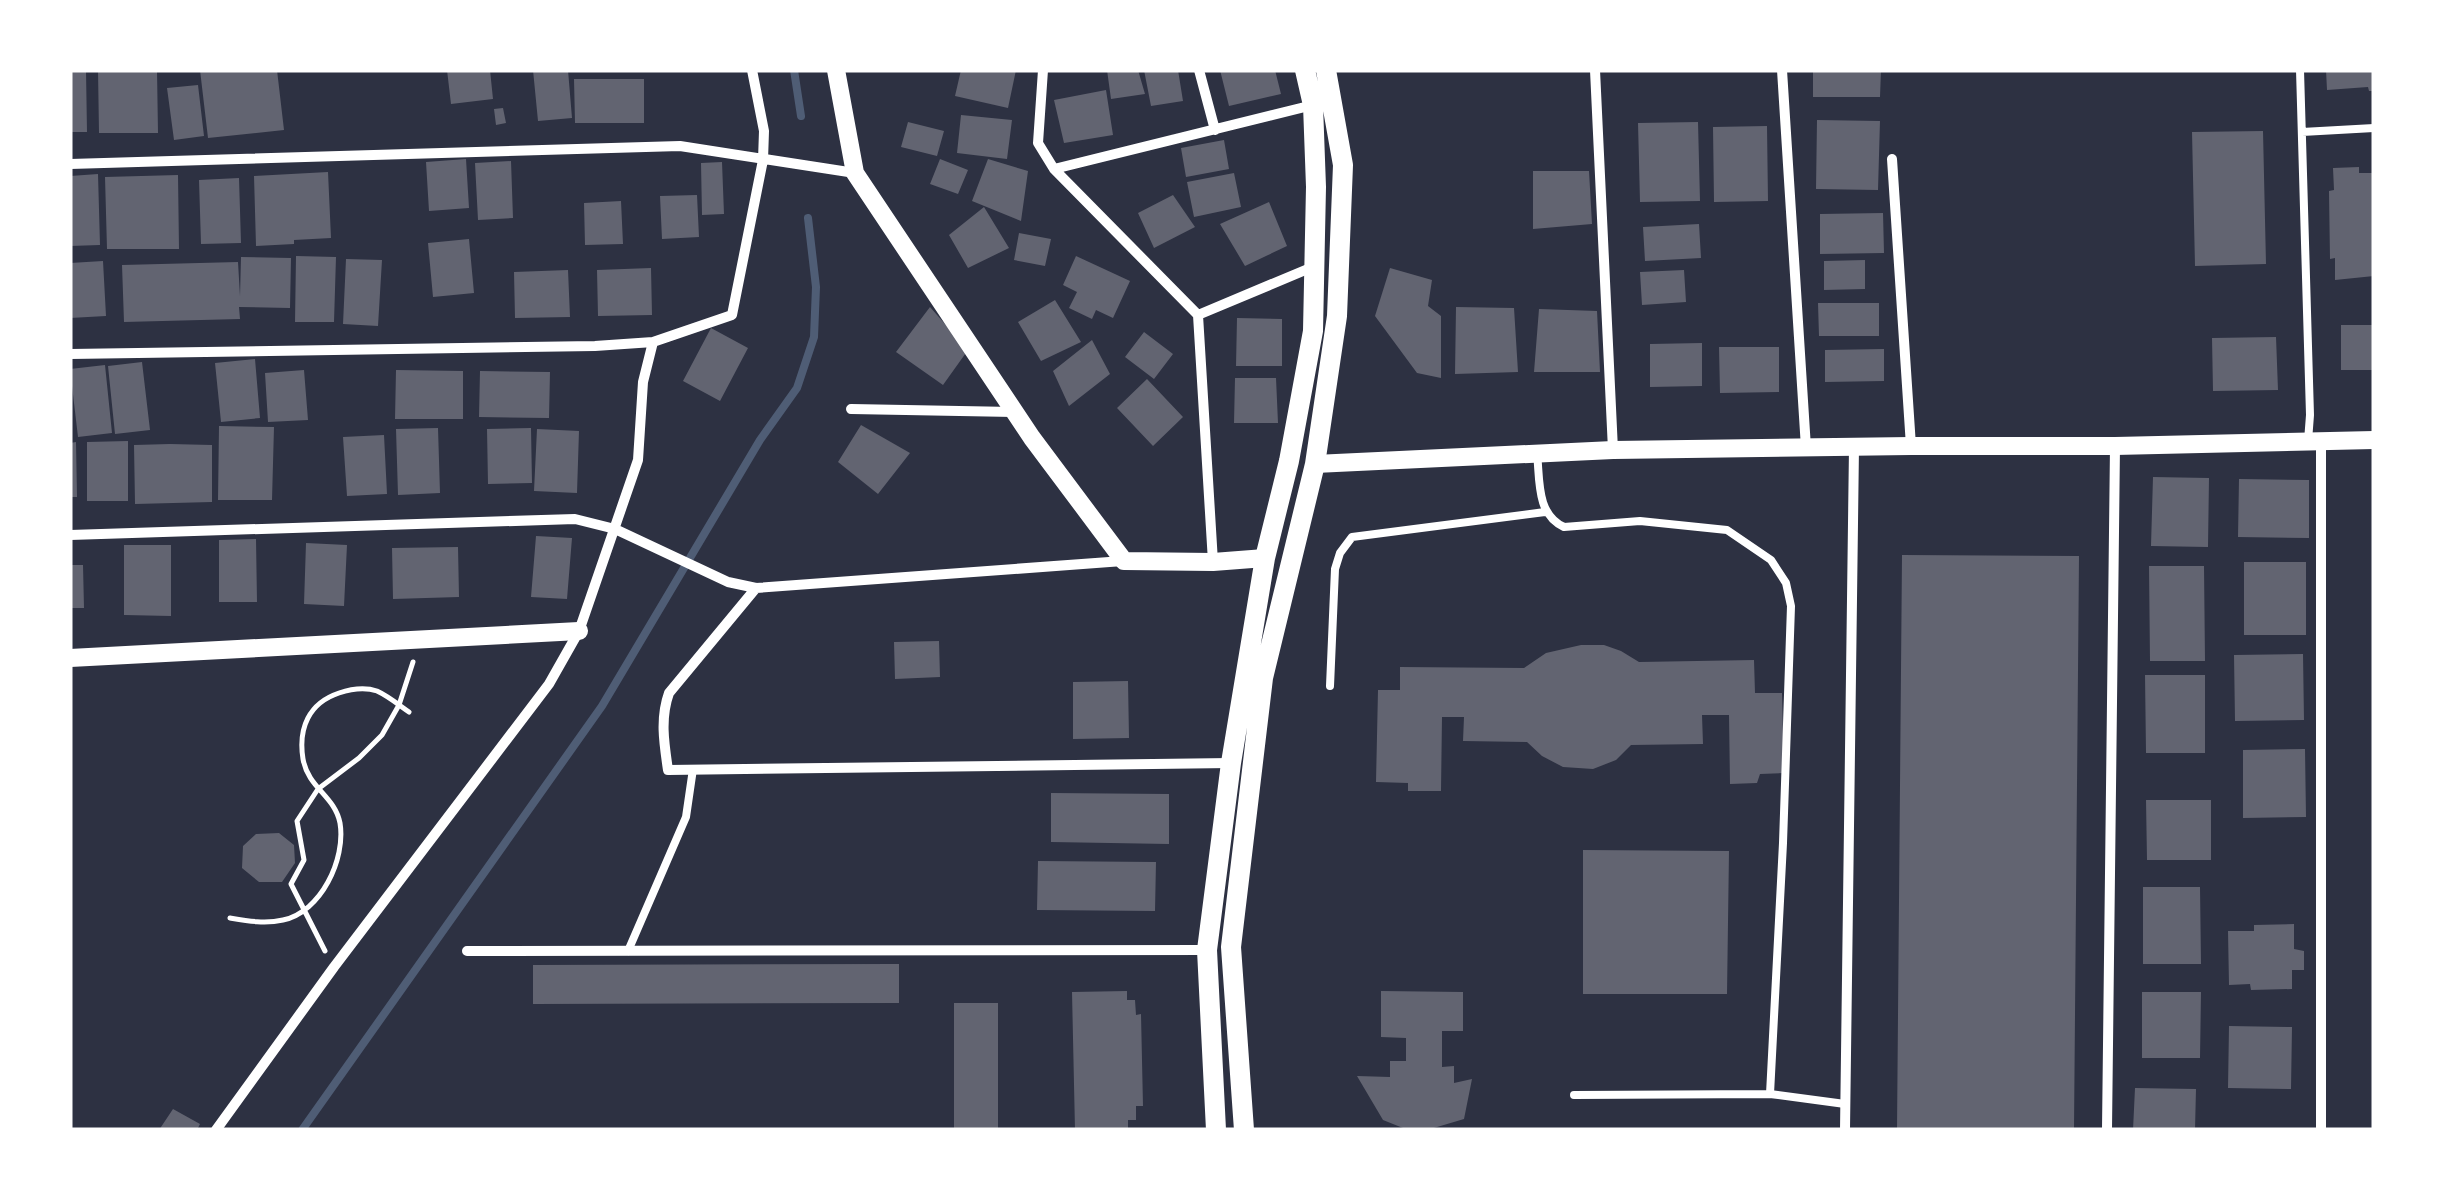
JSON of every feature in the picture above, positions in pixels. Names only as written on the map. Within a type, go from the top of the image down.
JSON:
[{"type":"main road","points":[[1216,1130],[1207,950],[1231,763],[1265,558],[1289,461],[1313,331],[1316,187],[1313,105],[1304,70]]},
{"type":"main road","points":[[1244,1130],[1232,947],[1263,678],[1315,464],[1337,316],[1343,166],[1326,70]]},
{"type":"main road","points":[[1289,461],[1315,464]]},
{"type":"street","points":[[70,354],[595,346],[653,342],[732,315],[763,160],[764,131],[752,70]]},
{"type":"street","points":[[836,70],[855,173],[1014,412],[1124,560]]},
{"type":"street","points":[[1043,70],[1038,143],[1054,168],[1198,315],[1213,562]]},
{"type":"street","points":[[1199,70],[1214,130]]},
{"type":"street","points":[[1596,70],[1613,450]]},
{"type":"street","points":[[1782,70],[1806,448]]},
{"type":"street","points":[[1054,168],[1313,105]]},
{"type":"street","points":[[70,164],[680,146],[855,173]]},
{"type":"street","points":[[1892,158],[1910,446]]},
{"type":"street","points":[[1198,315],[1315,266]]},
{"type":"street","points":[[216,1130],[549,684],[579,632],[638,460],[643,382],[653,342]]},
{"type":"street","points":[[851,409],[1014,412]]},
{"type":"street","points":[[1315,464],[1613,450],[2374,440]]},
{"type":"street","points":[[2314,441],[2321,1130]]},
{"type":"street","points":[[2107,1130],[2115,446]]},
{"type":"street","points":[[1845,1130],[1854,447]]},
{"type":"street","points":[[70,536],[575,519],[614,529],[728,582],[756,588],[1124,560],[1213,562],[1265,558]]},
{"type":"street","points":[[756,588],[670,692],[662,734],[668,770],[1231,763]]},
{"type":"street","points":[[70,658],[579,632]]},
{"type":"street","points":[[466,951],[1207,950]]},
{"type":"lane","points":[[2300,70],[2314,441]]},
{"type":"lane","points":[[2302,132],[2374,128]]},
{"type":"lane","points":[[1537,453],[1545,512],[1553,522],[1564,527],[1640,520],[1727,530],[1770,560],[1786,583],[1791,606],[1790,666],[1770,1094]]},
{"type":"lane","points":[[1330,686],[1336,569],[1340,553],[1352,537],[1545,512]]},
{"type":"lane","points":[[628,951],[686,817],[693,769]]},
{"type":"lane","points":[[1574,1095],[1770,1094],[1846,1104]]},
{"type":"path","points":[[334,967],[290,884],[304,860],[297,821],[318,789],[359,758],[382,734],[399,706],[420,640]]},
{"type":"path","points":[[230,918],[258,923],[285,920],[303,912],[336,871],[341,848],[340,821],[330,800],[309,780],[303,760],[302,737],[309,715],[324,698],[351,689],[374,690],[409,712]]},
{"type":"building","points":[[70,70],[86,70],[87,132],[70,132]]},
{"type":"building","points":[[98,70],[157,70],[158,133],[99,133]]},
{"type":"building","points":[[200,70],[277,70],[284,130],[208,138]]},
{"type":"building","points":[[447,70],[490,70],[493,99],[451,104]]},
{"type":"building","points":[[533,70],[568,70],[572,118],[538,121]]},
{"type":"building","points":[[961,70],[1016,70],[1008,108],[955,96]]},
{"type":"building","points":[[1107,70],[1138,70],[1145,94],[1111,99]]},
{"type":"building","points":[[1144,70],[1178,70],[1183,101],[1151,106]]},
{"type":"building","points":[[1220,70],[1275,70],[1281,94],[1229,106]]},
{"type":"building","points":[[1813,70],[1881,70],[1880,97],[1813,97]]},
{"type":"building","points":[[2326,70],[2374,70],[2374,91],[2368,87],[2327,90]]},
{"type":"building","points":[[574,79],[644,79],[644,123],[575,123]]},
{"type":"building","points":[[198,85],[204,136],[174,140],[167,88]]},
{"type":"building","points":[[1106,90],[1113,135],[1064,143],[1054,100]]},
{"type":"building","points":[[503,108],[506,123],[496,125],[494,109]]},
{"type":"building","points":[[961,115],[1012,120],[1007,159],[957,153]]},
{"type":"building","points":[[1817,120],[1880,121],[1878,190],[1816,189]]},
{"type":"building","points":[[908,122],[944,131],[937,156],[901,147]]},
{"type":"building","points":[[1698,122],[1700,201],[1640,202],[1638,123]]},
{"type":"building","points":[[1767,126],[1768,201],[1714,202],[1713,127]]},
{"type":"building","points":[[2263,131],[2266,264],[2195,266],[2192,132]]},
{"type":"building","points":[[1224,140],[1229,169],[1186,177],[1181,148]]},
{"type":"building","points":[[466,159],[469,208],[429,211],[426,162]]},
{"type":"building","points":[[940,159],[968,170],[958,194],[930,184]]},
{"type":"building","points":[[988,159],[1028,171],[1021,221],[972,201]]},
{"type":"building","points":[[511,161],[513,218],[478,220],[475,163]]},
{"type":"building","points":[[722,162],[724,214],[702,215],[701,163]]},
{"type":"building","points":[[2359,167],[2359,173],[2374,173],[2374,276],[2335,280],[2335,258],[2330,259],[2329,191],[2334,190],[2333,168]]},
{"type":"building","points":[[1533,171],[1589,171],[1592,224],[1533,229]]},
{"type":"building","points":[[328,172],[331,238],[256,246],[254,176]]},
{"type":"building","points":[[1234,173],[1241,207],[1194,217],[1187,182]]},
{"type":"building","points":[[98,174],[100,245],[70,246],[70,176]]},
{"type":"building","points":[[178,175],[179,249],[107,249],[105,177]]},
{"type":"building","points":[[239,178],[241,243],[201,244],[199,180]]},
{"type":"building","points":[[697,195],[699,237],[662,239],[660,196]]},
{"type":"building","points":[[1173,195],[1195,227],[1154,248],[1138,213]]},
{"type":"building","points":[[621,201],[623,244],[585,245],[584,203]]},
{"type":"building","points":[[1269,202],[1287,246],[1245,266],[1220,224]]},
{"type":"building","points":[[984,207],[1009,248],[968,268],[949,235]]},
{"type":"building","points":[[1883,213],[1884,253],[1820,254],[1820,214]]},
{"type":"building","points":[[1699,224],[1701,258],[1645,261],[1643,227]]},
{"type":"building","points":[[1019,233],[1051,239],[1045,266],[1014,260]]},
{"type":"building","points":[[469,239],[474,293],[433,297],[428,243]]},
{"type":"building","points":[[296,256],[336,257],[334,322],[295,322]]},
{"type":"building","points":[[1076,256],[1130,281],[1113,318],[1096,310],[1092,319],[1069,308],[1077,292],[1063,285]]},
{"type":"building","points":[[241,257],[291,258],[290,308],[239,307],[240,319],[124,322],[122,265],[238,262],[240,296]]},
{"type":"building","points":[[346,259],[382,260],[378,326],[343,324]]},
{"type":"building","points":[[1865,260],[1865,289],[1824,290],[1824,261]]},
{"type":"building","points":[[103,261],[106,316],[70,318],[70,263]]},
{"type":"building","points":[[651,268],[652,315],[598,316],[597,270]]},
{"type":"building","points":[[1390,268],[1432,280],[1428,306],[1441,316],[1441,378],[1417,373],[1375,316]]},
{"type":"building","points":[[568,270],[570,317],[515,318],[514,272]]},
{"type":"building","points":[[1684,270],[1686,302],[1642,305],[1640,272]]},
{"type":"building","points":[[1055,300],[1081,342],[1041,361],[1018,322]]},
{"type":"building","points":[[1818,303],[1879,303],[1879,336],[1819,336]]},
{"type":"building","points":[[930,307],[968,350],[943,385],[896,352]]},
{"type":"building","points":[[1456,307],[1514,308],[1518,372],[1455,374]]},
{"type":"building","points":[[1539,309],[1597,311],[1600,372],[1534,372]]},
{"type":"building","points":[[1237,318],[1282,319],[1282,366],[1236,366]]},
{"type":"building","points":[[2341,325],[2374,325],[2374,370],[2341,370]]},
{"type":"building","points":[[711,328],[748,348],[720,401],[683,381]]},
{"type":"building","points":[[1144,332],[1173,354],[1154,379],[1125,357]]},
{"type":"building","points":[[2276,337],[2278,390],[2213,391],[2212,338]]},
{"type":"building","points":[[1092,340],[1110,374],[1069,406],[1053,371]]},
{"type":"building","points":[[1702,343],[1702,386],[1650,387],[1650,344]]},
{"type":"building","points":[[1719,347],[1779,347],[1779,392],[1720,393]]},
{"type":"building","points":[[1884,349],[1884,381],[1825,382],[1825,350]]},
{"type":"building","points":[[255,359],[260,418],[221,422],[215,363]]},
{"type":"building","points":[[142,362],[150,430],[115,434],[108,366]]},
{"type":"building","points":[[105,365],[112,433],[78,437],[70,369]]},
{"type":"building","points":[[304,370],[308,420],[268,422],[265,373]]},
{"type":"building","points":[[396,370],[463,371],[463,419],[395,419]]},
{"type":"building","points":[[480,371],[550,372],[549,418],[479,417]]},
{"type":"building","points":[[1235,378],[1276,378],[1278,423],[1234,423]]},
{"type":"building","points":[[1147,379],[1183,417],[1153,446],[1117,408]]},
{"type":"building","points":[[861,425],[910,453],[878,494],[838,462]]},
{"type":"building","points":[[219,426],[274,427],[272,500],[218,500]]},
{"type":"building","points":[[438,428],[440,493],[398,495],[396,429]]},
{"type":"building","points":[[531,428],[532,483],[488,484],[487,429]]},
{"type":"building","points":[[537,429],[579,431],[577,493],[534,491]]},
{"type":"building","points":[[384,435],[387,494],[347,496],[343,437]]},
{"type":"building","points":[[128,441],[128,501],[87,501],[87,442]]},
{"type":"building","points":[[76,442],[77,497],[70,497],[70,443]]},
{"type":"building","points":[[134,445],[212,445],[212,502],[135,504]]},
{"type":"building","points":[[2153,477],[2209,478],[2208,547],[2151,546]]},
{"type":"building","points":[[2239,479],[2309,480],[2309,538],[2238,537]]},
{"type":"building","points":[[536,536],[572,538],[567,599],[531,597]]},
{"type":"building","points":[[256,539],[257,602],[219,602],[219,540]]},
{"type":"building","points":[[306,543],[347,545],[344,606],[304,604]]},
{"type":"building","points":[[124,545],[171,545],[171,616],[124,615]]},
{"type":"building","points":[[458,547],[459,597],[393,599],[392,548]]},
{"type":"building","points":[[1902,555],[2079,556],[2074,1130],[1897,1130]]},
{"type":"building","points":[[2244,562],[2306,562],[2306,635],[2244,635]]},
{"type":"building","points":[[70,565],[83,565],[84,608],[70,608]]},
{"type":"building","points":[[2149,566],[2204,566],[2205,661],[2150,661]]},
{"type":"building","points":[[939,641],[940,677],[895,679],[894,642]]},
{"type":"building","points":[[1581,645],[1604,645],[1639,662],[1754,660],[1755,693],[1782,693],[1784,773],[1760,774],[1757,783],[1730,784],[1729,715],[1702,715],[1703,744],[1631,745],[1616,760],[1593,769],[1563,767],[1527,742],[1463,741],[1464,717],[1442,717],[1441,791],[1408,791],[1408,783],[1376,782],[1378,690],[1400,690],[1400,667],[1524,668],[1546,653]]},
{"type":"building","points":[[2303,654],[2304,720],[2235,721],[2234,655]]},
{"type":"building","points":[[2145,675],[2205,675],[2205,753],[2146,753]]},
{"type":"building","points":[[1128,681],[1129,738],[1073,739],[1073,682]]},
{"type":"building","points":[[2305,749],[2306,817],[2243,818],[2243,750]]},
{"type":"building","points":[[1051,793],[1169,794],[1169,844],[1051,842]]},
{"type":"building","points":[[2146,800],[2211,800],[2211,860],[2147,860]]},
{"type":"building","points":[[279,833],[294,845],[295,863],[282,882],[259,882],[242,868],[243,846],[256,834]]},
{"type":"building","points":[[1583,850],[1729,851],[1727,994],[1583,994]]},
{"type":"building","points":[[1038,861],[1156,862],[1155,911],[1037,910]]},
{"type":"building","points":[[2143,887],[2200,887],[2201,964],[2143,964]]},
{"type":"building","points":[[2294,924],[2294,949],[2304,951],[2304,970],[2292,970],[2292,989],[2251,990],[2250,984],[2229,985],[2228,931],[2254,931],[2254,925]]},
{"type":"building","points":[[899,964],[899,1003],[533,1004],[533,965]]},
{"type":"building","points":[[1127,991],[1127,1000],[1135,1000],[1136,1015],[1141,1014],[1143,1106],[1136,1106],[1136,1120],[1128,1120],[1128,1130],[1075,1130],[1072,992]]},
{"type":"building","points":[[1381,991],[1463,992],[1463,1031],[1442,1031],[1442,1067],[1454,1066],[1454,1083],[1472,1079],[1464,1119],[1427,1130],[1408,1130],[1383,1120],[1357,1076],[1390,1077],[1390,1061],[1406,1061],[1406,1038],[1381,1037]]},
{"type":"building","points":[[2142,992],[2201,992],[2200,1058],[2142,1058]]},
{"type":"building","points":[[954,1003],[998,1003],[998,1130],[954,1130]]},
{"type":"building","points":[[2229,1026],[2292,1027],[2291,1089],[2228,1088]]},
{"type":"building","points":[[2135,1088],[2196,1089],[2195,1130],[2133,1130]]},
{"type":"building","points":[[173,1109],[200,1124],[197,1130],[159,1130]]},
{"type":"waterway","points":[[794,70],[801,116]]},
{"type":"waterway","points":[[302,1130],[602,706],[760,440],[797,388],[814,337],[816,287],[808,218]]}]
